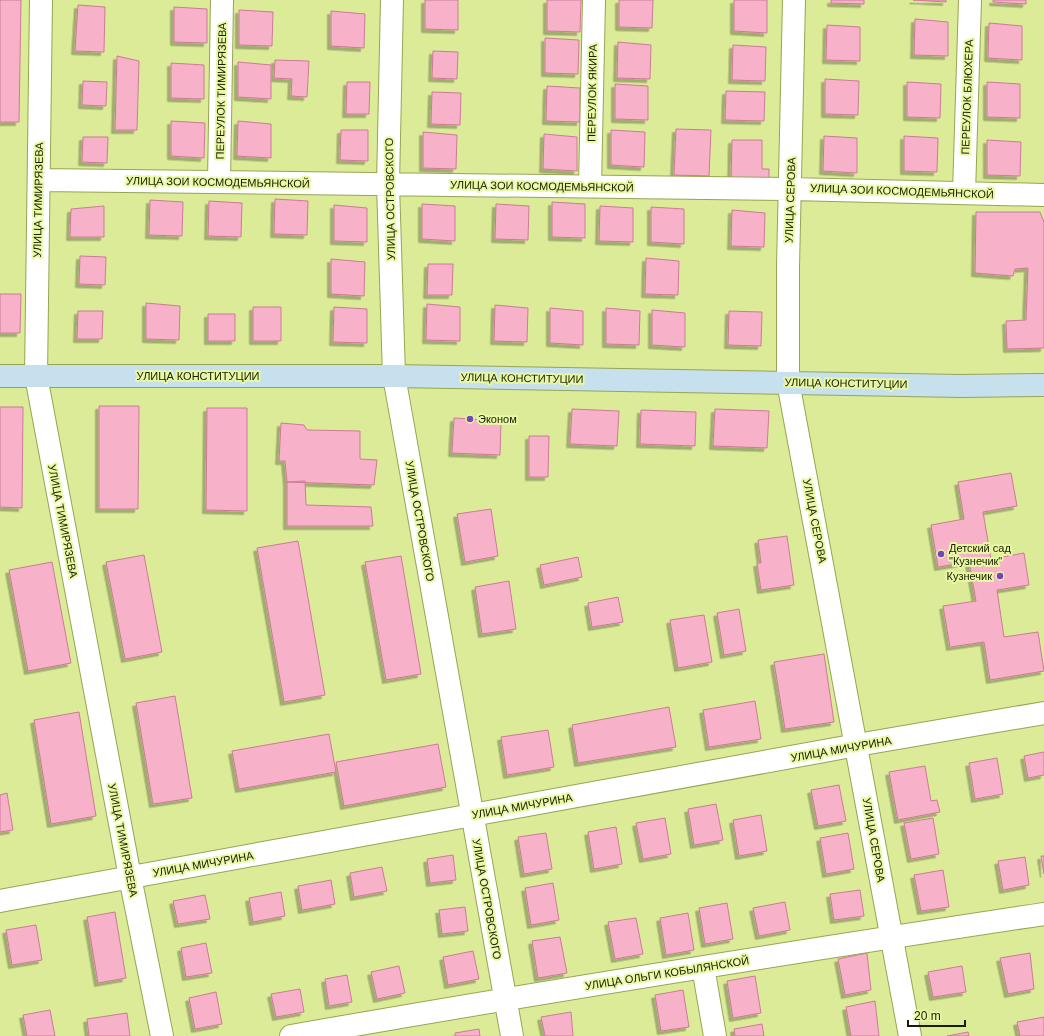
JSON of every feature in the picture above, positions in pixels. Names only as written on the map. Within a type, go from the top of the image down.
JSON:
[{"type":"street","name":"УЛИЦА ТИМИРЯЗЕВА","points":[[41,0],[36,376],[130,877],[162,1036]]},
{"type":"street","name":"ПЕРЕУЛОК ТИМИРЯЗЕВА","points":[[219,182],[222,0]]},
{"type":"street","name":"УЛИЦА ОСТРОВСКОГО","points":[[392,0],[388,184],[394,376],[512,1036]]},
{"type":"street","name":"ПЕРЕУЛОК ЯКИРА","points":[[590,186],[594,0]]},
{"type":"street","name":"УЛИЦА СЕРОВА","points":[[794,0],[791,188],[788,267],[788,382],[910,1036]]},
{"type":"street","name":"ПЕРЕУЛОК БЛЮХЕРА","points":[[964,193],[970,0]]},
{"type":"street","name":"УЛИЦА ЗОИ КОСМОДЕМЬЯНСКОЙ","points":[[39,180],[791,188],[1044,195]]},
{"type":"street","name":"УЛИЦА КОНСТИТУЦИИ","points":[[0,376],[394,376],[961,386],[1044,385]]},
{"type":"street","name":"УЛИЦА МИЧУРИНА","points":[[0,901],[1044,713]]},
{"type":"street","name":"УЛИЦА ОЛЬГИ КОБЫЛЯНСКОЙ","points":[[292,1036],[336,1032],[505,999],[1044,914]]},
{"type":"street","points":[[703,967],[715,1036]]},
{"type":"building","points":[[0,0],[21,0],[19,122],[0,122]]},
{"type":"building","points":[[425,0],[458,0],[458,30],[425,29]]},
{"type":"building","points":[[547,0],[581,0],[580,32],[547,31]]},
{"type":"building","points":[[619,0],[653,0],[652,28],[619,27]]},
{"type":"building","points":[[734,0],[767,0],[767,33],[734,31]]},
{"type":"building","points":[[831,0],[864,0],[864,4],[831,3]]},
{"type":"building","points":[[913,0],[946,0],[946,2]]},
{"type":"building","points":[[993,0],[1026,0],[1026,4],[993,2]]},
{"type":"building","points":[[78,5],[105,7],[104,52],[75,51]]},
{"type":"building","points":[[174,7],[207,9],[207,43],[174,42]]},
{"type":"building","points":[[239,10],[273,12],[272,46],[239,45]]},
{"type":"building","points":[[331,11],[365,14],[364,48],[331,46]]},
{"type":"building","points":[[915,19],[948,22],[948,56],[914,55]]},
{"type":"building","points":[[989,23],[1022,26],[1022,60],[988,58]]},
{"type":"building","points":[[827,25],[860,27],[860,61],[826,60]]},
{"type":"building","points":[[545,38],[579,40],[578,74],[545,73]]},
{"type":"building","points":[[618,42],[651,45],[650,79],[617,78]]},
{"type":"building","points":[[733,45],[766,47],[765,81],[732,80]]},
{"type":"building","points":[[433,51],[458,52],[457,79],[432,78]]},
{"type":"building","points":[[117,56],[139,61],[137,130],[115,130]]},
{"type":"building","points":[[275,60],[309,61],[307,97],[291,96],[292,79],[274,78]]},
{"type":"building","points":[[238,62],[271,65],[271,99],[238,97]]},
{"type":"building","points":[[171,63],[204,65],[204,99],[171,98]]},
{"type":"building","points":[[825,79],[859,81],[858,115],[825,114]]},
{"type":"building","points":[[83,81],[107,82],[106,106],[82,105]]},
{"type":"building","points":[[347,82],[370,82],[369,114],[346,114]]},
{"type":"building","points":[[907,82],[941,84],[940,118],[907,117]]},
{"type":"building","points":[[987,82],[1020,84],[1020,118],[987,117]]},
{"type":"building","points":[[615,84],[648,86],[648,120],[615,119]]},
{"type":"building","points":[[547,86],[580,88],[580,122],[546,121]]},
{"type":"building","points":[[726,91],[765,92],[764,121],[725,120]]},
{"type":"building","points":[[432,92],[461,93],[460,125],[431,124]]},
{"type":"building","points":[[171,121],[205,123],[204,158],[171,156]]},
{"type":"building","points":[[238,121],[271,124],[271,158],[237,156]]},
{"type":"building","points":[[676,129],[711,130],[709,176],[674,175]]},
{"type":"building","points":[[341,130],[368,130],[368,161],[340,160]]},
{"type":"building","points":[[611,130],[645,132],[644,167],[611,165]]},
{"type":"building","points":[[423,132],[457,135],[456,169],[423,168]]},
{"type":"building","points":[[544,134],[577,137],[577,171],[543,169]]},
{"type":"building","points":[[824,136],[857,138],[857,173],[823,171]]},
{"type":"building","points":[[904,136],[938,138],[937,172],[904,171]]},
{"type":"building","points":[[83,137],[108,137],[107,163],[82,162]]},
{"type":"building","points":[[732,140],[762,140],[762,169],[769,169],[769,182],[731,181]]},
{"type":"building","points":[[987,140],[1021,142],[1020,176],[987,175]]},
{"type":"building","points":[[275,199],[308,201],[307,235],[274,234]]},
{"type":"building","points":[[150,200],[183,202],[182,236],[149,235]]},
{"type":"building","points":[[209,201],[242,203],[241,237],[208,236]]},
{"type":"building","points":[[552,202],[585,204],[585,238],[552,237]]},
{"type":"building","points":[[422,204],[455,206],[455,241],[422,239]]},
{"type":"building","points":[[496,204],[529,206],[528,240],[495,239]]},
{"type":"building","points":[[334,205],[367,208],[367,242],[334,241]]},
{"type":"building","points":[[104,206],[104,237],[70,237],[71,209]]},
{"type":"building","points":[[600,206],[633,208],[633,242],[599,241]]},
{"type":"building","points":[[651,207],[684,209],[684,244],[651,242]]},
{"type":"building","points":[[732,210],[765,213],[764,247],[731,246]]},
{"type":"building","points":[[976,212],[1040,212],[1044,222],[1044,348],[1007,349],[1006,321],[1026,320],[1028,268],[1015,269],[1013,276],[975,273]]},
{"type":"building","points":[[80,256],[106,257],[105,285],[79,284]]},
{"type":"building","points":[[646,258],[679,261],[678,295],[645,294]]},
{"type":"building","points":[[331,259],[365,262],[364,296],[331,294]]},
{"type":"building","points":[[428,264],[453,264],[452,295],[427,295]]},
{"type":"building","points":[[0,294],[21,294],[20,333],[0,333]]},
{"type":"building","points":[[146,303],[180,306],[179,340],[146,339]]},
{"type":"building","points":[[427,304],[460,307],[460,341],[426,340]]},
{"type":"building","points":[[495,305],[528,308],[527,342],[494,341]]},
{"type":"building","points":[[253,307],[281,307],[281,341],[253,341]]},
{"type":"building","points":[[334,307],[367,309],[367,343],[333,342]]},
{"type":"building","points":[[550,308],[583,311],[583,345],[550,343]]},
{"type":"building","points":[[606,308],[640,311],[639,345],[606,344]]},
{"type":"building","points":[[652,310],[685,313],[685,347],[652,345]]},
{"type":"building","points":[[78,311],[103,311],[102,339],[77,339]]},
{"type":"building","points":[[729,311],[762,312],[761,346],[728,345]]},
{"type":"building","points":[[208,314],[235,314],[235,341],[208,341]]},
{"type":"building","points":[[99,406],[139,406],[138,509],[99,509]]},
{"type":"building","points":[[0,407],[23,407],[22,508],[0,507]]},
{"type":"building","points":[[207,408],[247,408],[247,511],[206,510]]},
{"type":"building","points":[[572,409],[619,411],[617,446],[570,444]]},
{"type":"building","points":[[715,409],[769,411],[767,448],[713,446]]},
{"type":"building","points":[[641,410],[696,412],[695,446],[640,444]]},
{"type":"building","points":[[454,418],[501,421],[500,455],[452,453]]},
{"type":"building","points":[[281,423],[304,425],[307,430],[360,431],[360,459],[377,460],[374,485],[287,482],[285,461],[279,461]]},
{"type":"building","points":[[529,436],[549,436],[548,477],[529,477]]},
{"type":"building","name":"Кузнечик","points":[[1011,473],[1017,506],[983,512],[991,559],[1024,553],[1029,585],[997,590],[1004,637],[1038,632],[1044,671],[990,680],[984,642],[950,647],[943,606],[976,601],[969,562],[938,567],[931,525],[964,519],[958,482]]},
{"type":"building","points":[[305,481],[306,505],[371,507],[373,526],[287,526],[287,482]]},
{"type":"building","points":[[491,509],[498,556],[465,562],[457,514]]},
{"type":"building","points":[[787,536],[794,585],[761,590],[757,563],[761,563],[758,540]]},
{"type":"building","points":[[298,541],[325,695],[284,702],[257,548]]},
{"type":"building","points":[[144,555],[162,652],[125,659],[106,562]]},
{"type":"building","points":[[401,556],[421,674],[386,680],[365,562]]},
{"type":"building","points":[[578,557],[582,577],[544,585],[540,565]]},
{"type":"building","points":[[52,562],[71,663],[28,671],[9,570]]},
{"type":"building","points":[[509,581],[516,629],[482,634],[475,587]]},
{"type":"building","points":[[618,597],[623,622],[592,627],[588,603]]},
{"type":"building","points":[[739,609],[746,651],[724,655],[717,613]]},
{"type":"building","points":[[704,615],[712,662],[678,668],[670,620]]},
{"type":"building","points":[[824,654],[834,722],[785,729],[774,662]]},
{"type":"building","points":[[175,696],[192,798],[153,804],[136,703]]},
{"type":"building","points":[[755,701],[761,739],[709,747],[703,710]]},
{"type":"building","points":[[669,707],[676,747],[578,763],[572,725]]},
{"type":"building","points":[[79,712],[96,816],[51,824],[34,720]]},
{"type":"building","points":[[548,730],[554,767],[507,775],[501,737]]},
{"type":"building","points":[[329,734],[336,772],[239,789],[232,751]]},
{"type":"building","points":[[438,744],[446,787],[344,806],[336,762]]},
{"type":"building","points":[[1044,752],[1044,775],[1028,778],[1024,756]]},
{"type":"building","points":[[997,758],[1003,794],[975,799],[969,763]]},
{"type":"building","points":[[925,766],[931,801],[937,800],[940,812],[898,820],[889,772]]},
{"type":"building","points":[[839,785],[846,821],[818,826],[811,790]]},
{"type":"building","points":[[7,793],[13,830],[0,832],[0,795]]},
{"type":"building","points":[[716,804],[723,840],[694,845],[688,809]]},
{"type":"building","points":[[761,815],[767,851],[739,856],[733,820]]},
{"type":"building","points":[[665,818],[671,854],[643,859],[636,823]]},
{"type":"building","points":[[933,818],[939,854],[911,859],[904,823]]},
{"type":"building","points":[[616,827],[622,864],[594,869],[588,832]]},
{"type":"building","points":[[546,833],[552,869],[524,874],[518,837]]},
{"type":"building","points":[[848,833],[854,869],[826,874],[820,838]]},
{"type":"building","points":[[453,855],[456,880],[430,883],[427,859]]},
{"type":"building","points":[[1041,856],[1044,856],[1044,874]]},
{"type":"building","points":[[1025,857],[1029,885],[1003,890],[998,861]]},
{"type":"building","points":[[382,867],[387,891],[354,897],[350,873]]},
{"type":"building","points":[[943,870],[949,907],[921,911],[914,875]]},
{"type":"building","points":[[331,880],[335,904],[302,910],[298,886]]},
{"type":"building","points":[[553,883],[559,920],[531,925],[525,888]]},
{"type":"building","points":[[860,890],[864,916],[834,920],[830,894]]},
{"type":"building","points":[[281,892],[285,916],[253,922],[249,898]]},
{"type":"building","points":[[205,895],[210,919],[178,924],[173,901]]},
{"type":"building","points":[[785,902],[790,930],[759,936],[753,908]]},
{"type":"building","points":[[727,903],[733,939],[705,944],[699,908]]},
{"type":"building","points":[[465,907],[468,931],[442,934],[439,910]]},
{"type":"building","points":[[115,912],[126,978],[98,983],[87,917]]},
{"type":"building","points":[[688,913],[694,950],[666,955],[660,918]]},
{"type":"building","points":[[636,918],[643,954],[615,959],[608,922]]},
{"type":"building","points":[[36,925],[42,960],[12,965],[6,930]]},
{"type":"building","points":[[560,937],[567,973],[538,978],[532,941]]},
{"type":"building","points":[[206,943],[212,973],[186,977],[181,948]]},
{"type":"building","points":[[473,951],[479,979],[448,985],[443,957]]},
{"type":"building","points":[[867,953],[871,990],[845,995],[838,959]]},
{"type":"building","points":[[1030,953],[1034,989],[1008,994],[1000,958]]},
{"type":"building","points":[[399,966],[405,993],[377,999],[371,972]]},
{"type":"building","points":[[962,966],[966,992],[933,997],[928,972]]},
{"type":"building","points":[[347,975],[352,1002],[329,1006],[325,979]]},
{"type":"building","points":[[755,976],[761,1013],[733,1018],[727,981]]},
{"type":"building","points":[[300,989],[304,1012],[276,1017],[271,994]]},
{"type":"building","points":[[683,990],[689,1027],[661,1031],[655,995]]},
{"type":"building","points":[[216,992],[222,1024],[195,1029],[189,998]]},
{"type":"building","points":[[875,1001],[879,1036],[851,1036],[846,1007]]},
{"type":"building","points":[[50,1010],[55,1036],[27,1036],[23,1015]]},
{"type":"building","points":[[571,1012],[573,1036],[545,1036],[541,1017]]},
{"type":"building","points":[[127,1013],[130,1036],[89,1036],[87,1019]]},
{"type":"building","points":[[1044,1017],[1044,1036],[1020,1036],[1017,1022]]},
{"type":"building","points":[[762,1024],[764,1036],[735,1036],[734,1029]]},
{"type":"building","points":[[479,1029],[480,1036],[455,1036],[455,1033]]},
{"type":"building","points":[[968,1032],[969,1036],[947,1036]]},
{"type":"place","name":"Эконом","points":[[470,419]]},
{"type":"place","name":"Детский сад \"Кузнечик\"","points":[[941,554]]},
{"type":"place","name":"Кузнечик","points":[[1000,576]]}]
